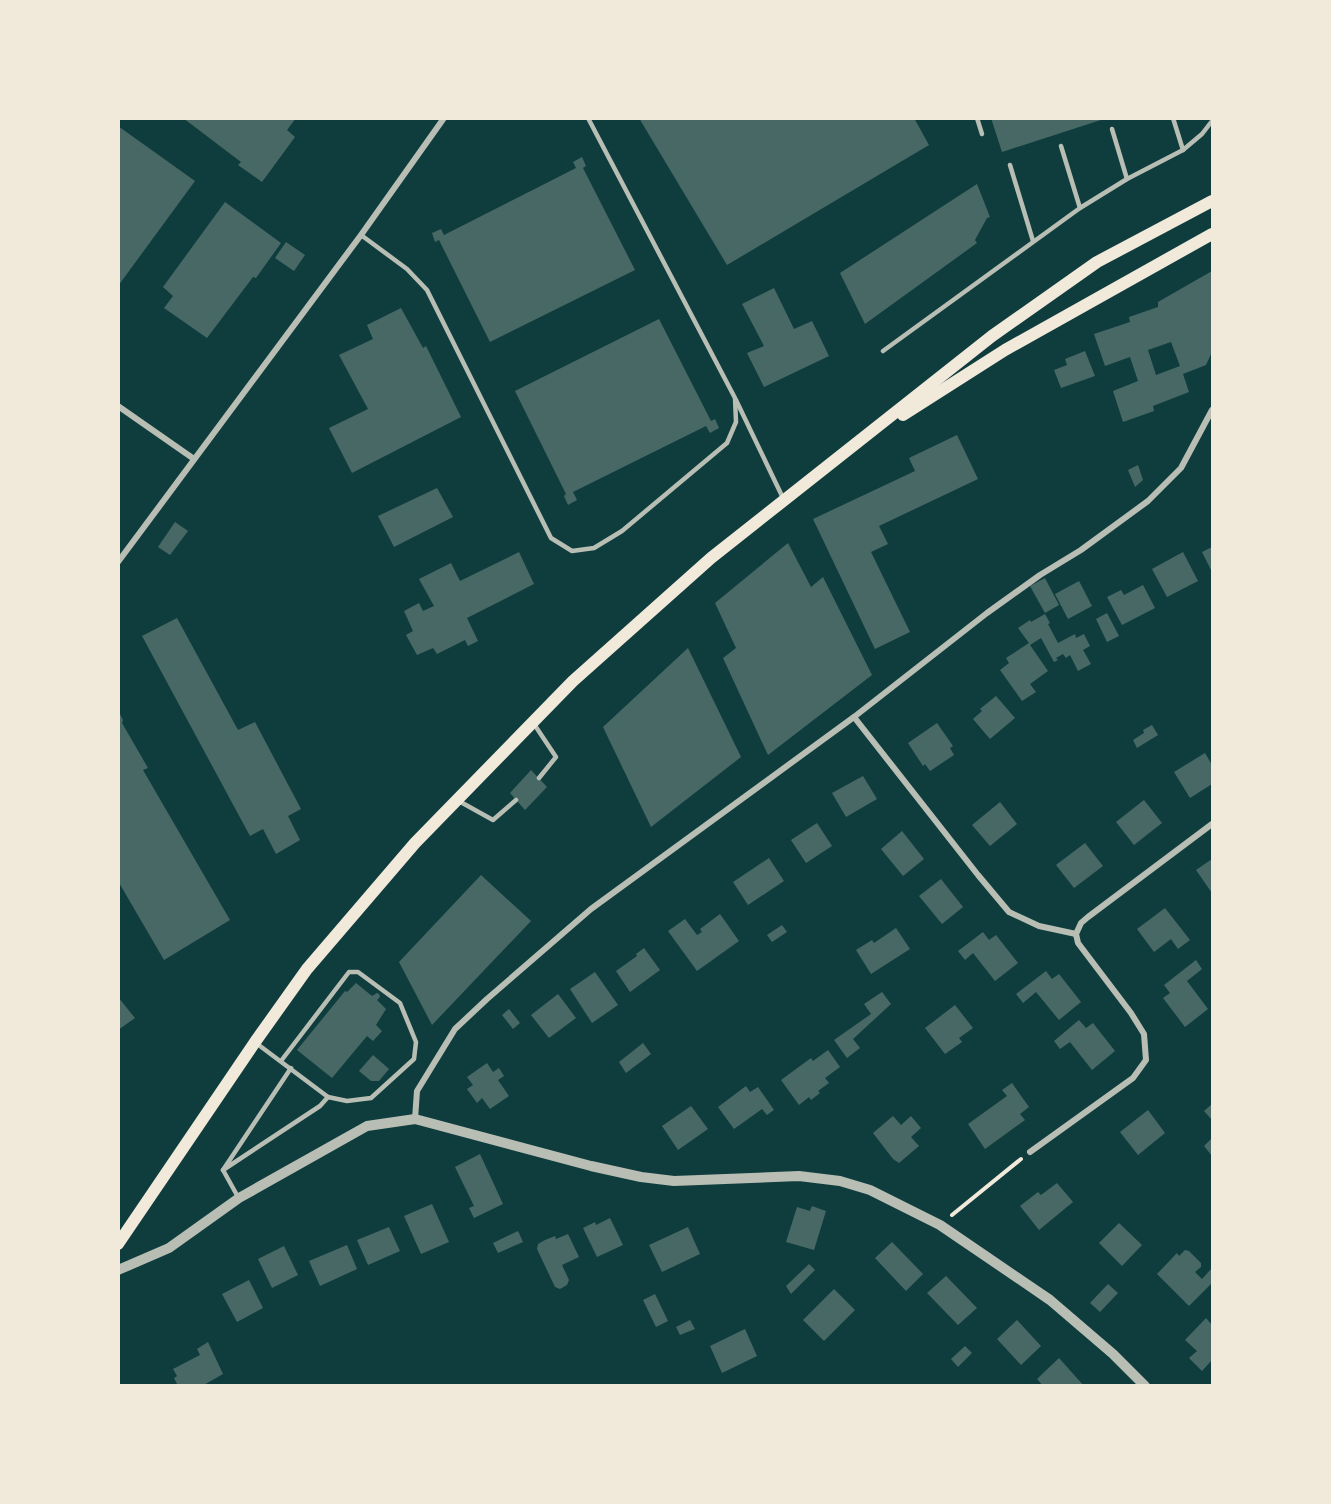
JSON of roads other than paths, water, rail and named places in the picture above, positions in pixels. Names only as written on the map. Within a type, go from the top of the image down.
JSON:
[{"type":"main road","points":[[118,1245],[307,969],[415,843],[573,681],[711,558],[992,336],[1097,262],[1212,201]]},
{"type":"main road","points":[[849,449],[1005,350],[1212,234]]},
{"type":"street","points":[[118,562],[361,235],[444,118]]},
{"type":"street","points":[[118,406],[194,459]]},
{"type":"street","points":[[415,1119],[417,1091],[455,1029],[487,999],[591,909],[854,717],[1040,575],[1081,550],[1148,501],[1181,468],[1212,410]]},
{"type":"street","points":[[854,717],[1009,912],[1039,926],[1076,934]]},
{"type":"street","points":[[1030,1152],[1133,1078],[1146,1060],[1144,1034],[1131,1012],[1078,943],[1076,934],[1081,923],[1212,824]]},
{"type":"street","points":[[118,1270],[169,1248],[239,1198],[367,1126],[415,1119],[641,1177],[674,1181],[799,1176],[840,1182],[870,1190],[940,1225],[1050,1300],[1113,1354],[1143,1385]]},
{"type":"lane","points":[[588,118],[735,398],[784,500]]},
{"type":"lane","points":[[977,118],[982,134]]},
{"type":"lane","points":[[1173,118],[1183,150]]},
{"type":"lane","points":[[883,351],[1080,208],[1126,178],[1183,150],[1202,134],[1212,121]]},
{"type":"lane","points":[[1112,129],[1126,178]]},
{"type":"lane","points":[[1061,146],[1080,208]]},
{"type":"lane","points":[[1010,165],[1033,241]]},
{"type":"lane","points":[[361,235],[407,269],[427,290],[551,538],[572,551],[594,548],[622,531],[727,443],[736,422],[735,398]]},
{"type":"lane","points":[[532,723],[556,758],[539,778]]},
{"type":"lane","points":[[457,800],[493,820],[516,800]]},
{"type":"lane","points":[[255,1042],[328,1097],[347,1101],[371,1098],[414,1059],[416,1042],[400,1003],[358,972],[349,972],[281,1061]]},
{"type":"lane","points":[[223,1170],[291,1068]]},
{"type":"lane","points":[[223,1170],[320,1106],[328,1097]]},
{"type":"lane","points":[[223,1170],[239,1198]]}]
